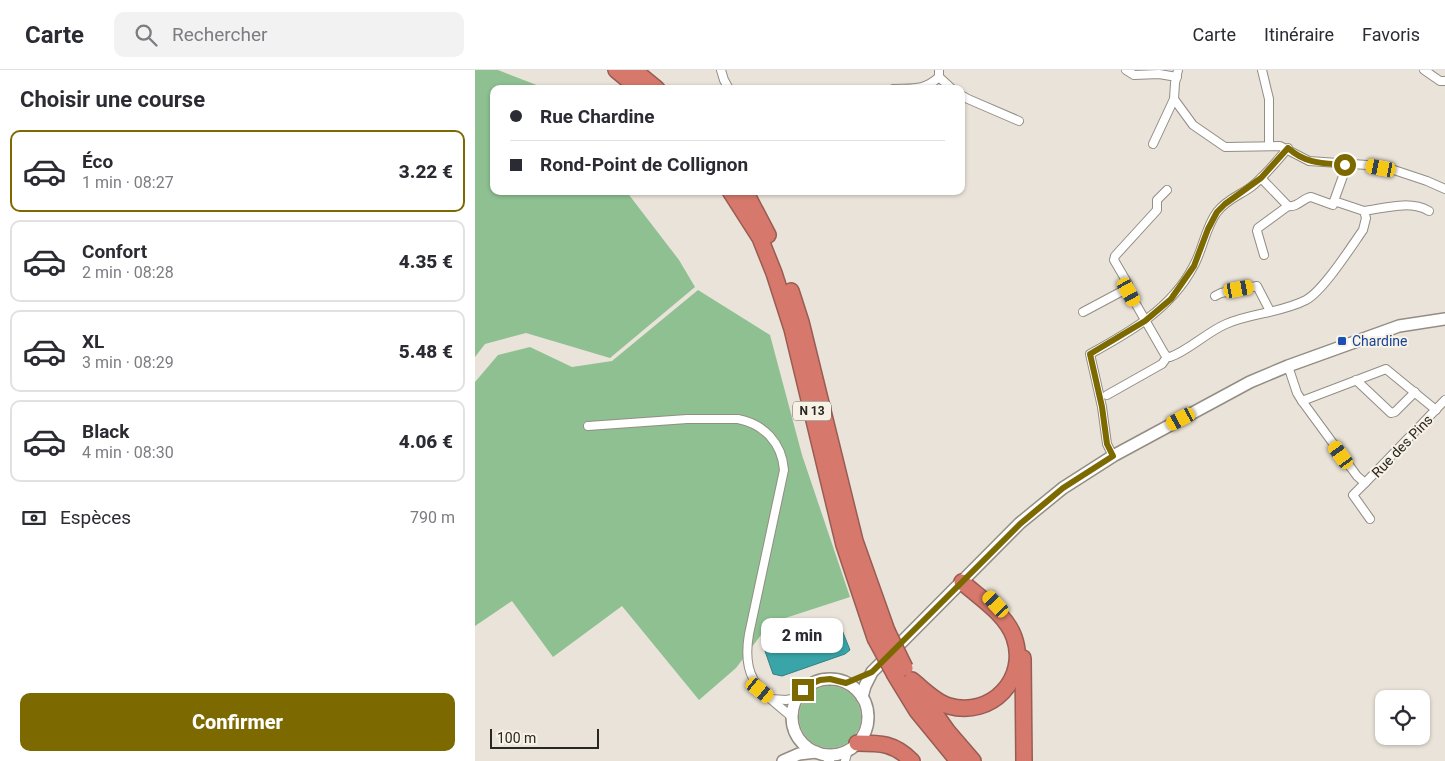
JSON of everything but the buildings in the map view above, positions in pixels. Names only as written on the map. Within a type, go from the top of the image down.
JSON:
[{"type":"highway","points":[[616,70],[634,85]]},
{"type":"highway","points":[[634,70],[652,85]]},
{"type":"highway","name":"N 13","points":[[733,195],[760,238],[774,273],[792,329],[844,544],[881,634],[904,674],[948,732],[973,761]]},
{"type":"highway","name":"N 13","points":[[747,195],[772,242],[786,276],[801,322],[855,541],[881,634]]},
{"type":"highway","points":[[904,674],[947,706],[969,709],[980,707],[993,701],[1005,692],[1017,662],[1014,638],[1003,620],[966,578]]},
{"type":"highway","points":[[966,578],[1012,622],[1021,641],[1023,653],[1024,761]]},
{"type":"highway","name":"N 13","points":[[904,674],[917,711],[958,761]]},
{"type":"highway","points":[[850,751],[883,743],[899,750],[912,761]]},
{"type":"main road","points":[[862,697],[872,672],[1020,524],[1063,488],[1113,456],[1250,382],[1287,366],[1391,329],[1445,319]]},
{"type":"main road","points":[[846,683],[872,672]]},
{"type":"main road","points":[[785,759],[823,756],[850,751],[863,735],[867,726],[868,716],[862,697],[846,683],[830,679],[820,680],[811,684],[797,698],[793,706],[792,717],[798,736],[805,745],[823,756]]},
{"type":"main road","points":[[785,759],[797,742],[798,736]]},
{"type":"street","points":[[721,70],[727,85]]},
{"type":"street","points":[[1126,70],[1134,75],[1178,74],[1174,98],[1153,144]]},
{"type":"street","points":[[1261,70],[1269,98],[1269,146]]},
{"type":"street","points":[[1424,70],[1440,81],[1445,82]]},
{"type":"street","points":[[929,85],[939,73],[950,85]]},
{"type":"street","points":[[965,98],[1019,121]]},
{"type":"street","points":[[1174,98],[1193,125],[1225,147],[1280,146],[1288,148],[1296,155],[1309,161],[1345,165],[1367,165],[1394,170],[1427,181],[1445,190]]},
{"type":"street","points":[[1113,456],[1107,444],[1102,407],[1090,354],[1145,321],[1171,299],[1194,266],[1208,229],[1217,212],[1261,178],[1288,148]]},
{"type":"street","points":[[1265,254],[1257,231],[1258,228],[1288,206],[1294,206],[1308,197],[1333,205],[1345,165]]},
{"type":"street","points":[[1261,178],[1288,206]]},
{"type":"street","points":[[1167,190],[1157,200],[1157,210],[1115,256],[1115,260],[1145,321],[1167,357]]},
{"type":"street","points":[[1334,201],[1364,211],[1408,205],[1422,207],[1429,211]]},
{"type":"street","points":[[1107,395],[1162,364],[1167,357],[1174,356],[1206,334],[1230,322],[1305,300],[1320,288],[1363,230],[1366,218],[1364,211]]},
{"type":"street","points":[[1215,296],[1221,292],[1257,286],[1270,311]]},
{"type":"street","points":[[1083,312],[1128,288]]},
{"type":"street","name":"Rue des Pins","points":[[1287,366],[1302,401],[1357,476],[1365,483],[1445,400]]},
{"type":"street","points":[[1302,401],[1386,369],[1436,410]]},
{"type":"street","points":[[1356,380],[1391,413],[1395,412],[1415,392]]},
{"type":"street","points":[[588,426],[728,418],[752,423],[766,432],[777,444],[784,470],[747,647],[747,664],[760,690],[792,717]]},
{"type":"street","points":[[1365,483],[1353,495],[1370,519]]},
{"type":"street","points":[[771,699],[786,700],[797,698]]},
{"type":"green space","points":[[475,70],[498,70],[537,85],[490,85],[490,195],[629,195],[679,260],[695,287],[610,358],[526,333],[485,344],[475,357]]},
{"type":"green space","points":[[698,290],[770,335],[802,455],[850,597],[770,623],[736,668],[699,700],[622,606],[553,657],[512,601],[475,626],[475,382],[498,355],[530,347],[572,367],[612,361]]},
{"type":"green space","points":[[830,686],[842,688],[852,695],[859,705],[861,717],[859,729],[852,739],[842,746],[830,748],[818,746],[808,739],[801,729],[799,717],[801,705],[808,695],[818,688]]},
{"type":"water","points":[[834,623],[840,625],[850,650],[845,654],[782,676],[773,674],[765,651],[768,643]]},
{"type":"place","name":"Chardine","points":[[1342,341]]},
{"type":"route","points":[[803,690],[820,680],[839,680],[846,683],[872,672],[1020,524],[1063,488],[1113,456],[1107,444],[1102,407],[1090,354],[1145,321],[1171,299],[1189,275],[1212,220],[1225,204],[1261,178],[1288,148],[1296,155],[1309,161],[1345,165]]}]
